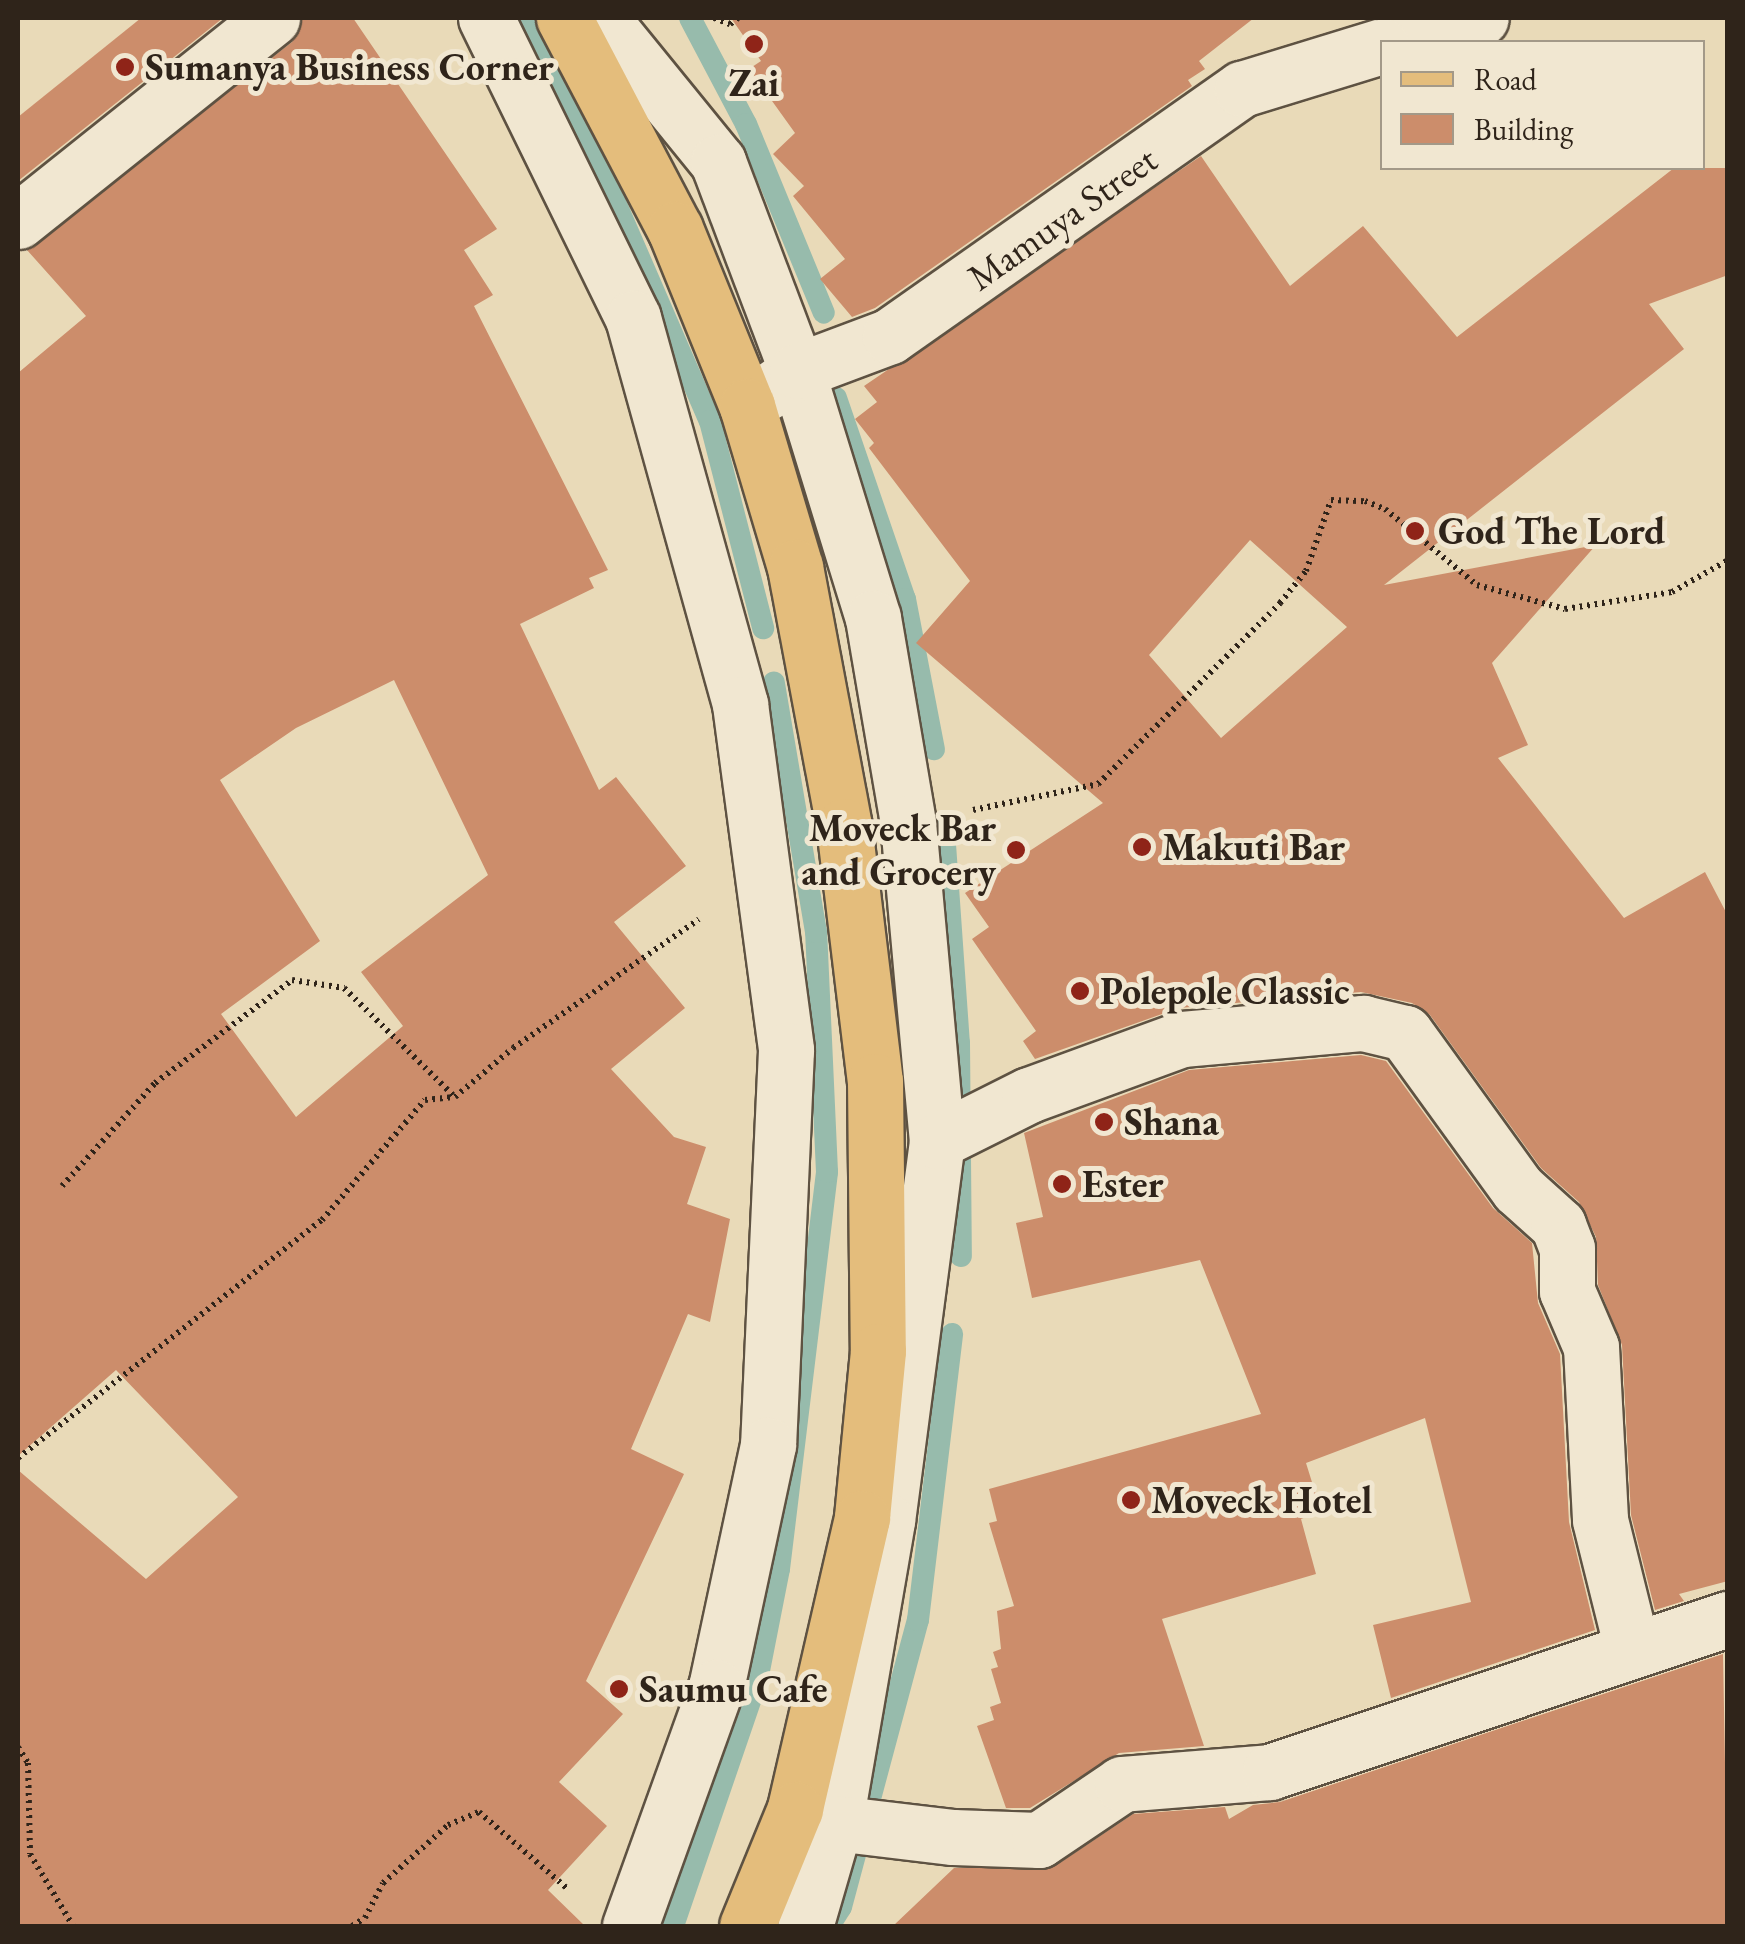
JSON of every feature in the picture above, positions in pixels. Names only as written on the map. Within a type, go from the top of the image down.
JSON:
[{"type":"main road","points":[[564,18],[675,229],[747,406],[795,568],[844,826],[875,1081],[878,1351],[862,1518],[815,1816],[746,1926]]},
{"type":"street","points":[[18,221],[272,18]]},
{"type":"street","points":[[486,18],[633,318],[740,704],[786,1050],[768,1444],[716,1687],[630,1926]]},
{"type":"street","points":[[601,18],[718,162],[797,371],[873,618],[908,823],[937,1140],[887,1521],[815,1816],[805,1926]]},
{"type":"street","points":[[1402,40],[1481,18]]},
{"type":"street","name":"Mamuya Street","points":[[747,406],[797,371],[890,336],[1242,89],[1380,47]]},
{"type":"street","points":[[937,1140],[1029,1095],[1182,1039],[1363,1024],[1406,1033],[1518,1189],[1558,1225],[1567,1248],[1567,1292],[1592,1347],[1600,1520],[1632,1648]]},
{"type":"street","points":[[815,1816],[1040,1840],[1122,1784],[1270,1772],[1728,1618]]},
{"type":"path","points":[[714,18],[730,24],[738,18]]},
{"type":"path","points":[[908,823],[1098,784],[1280,604],[1306,571],[1331,500],[1365,500],[1385,509],[1477,584],[1566,609],[1672,592],[1728,560]]},
{"type":"path","points":[[18,1458],[322,1220],[425,1100],[455,1097],[513,1048],[762,876]]},
{"type":"path","points":[[62,1186],[155,1084],[292,980],[344,988],[455,1097]]},
{"type":"path","points":[[18,1747],[28,1763],[30,1854],[73,1926]]},
{"type":"path","points":[[352,1926],[396,1872],[448,1826],[480,1812],[582,1901]]},
{"type":"building","name":"Sumanya Business Corner","points":[[141,18],[223,18],[18,181],[18,117]]},
{"type":"building","points":[[303,18],[353,18],[497,229],[464,250],[493,295],[474,306],[608,570],[589,578],[594,588],[520,624],[599,790],[616,777],[686,866],[614,922],[685,1008],[611,1069],[674,1137],[706,1147],[687,1204],[730,1219],[710,1322],[688,1314],[631,1449],[684,1474],[586,1681],[623,1714],[559,1782],[607,1826],[548,1890],[585,1926],[18,1926],[18,1470],[146,1579],[238,1497],[116,1370],[18,1456],[18,373],[86,316],[27,250],[292,42]],"holes":[[[394,680],[488,875],[361,972],[403,1026],[296,1117],[221,1014],[320,941],[220,780],[296,728]]]},
{"type":"building","points":[[731,18],[1254,18],[1199,61],[1205,69],[1188,80],[1192,86],[875,308],[852,317],[820,279],[845,259],[793,196],[804,186],[773,154],[795,133],[749,69],[761,61]]},
{"type":"building","points":[[1201,156],[1290,286],[1363,226],[1457,337],[1671,170],[1728,168],[1728,275],[1649,304],[1684,349],[1384,585],[1596,545],[1492,663],[1528,745],[1498,758],[1624,918],[1705,872],[1728,916],[1728,1581],[1679,1594],[1684,1601],[1655,1610],[1631,1515],[1622,1345],[1598,1285],[1596,1237],[1579,1202],[1541,1168],[1430,1015],[1412,1003],[1361,992],[1179,1008],[1035,1059],[1023,1041],[1036,1031],[972,939],[989,927],[965,893],[1103,803],[916,643],[970,581],[869,448],[874,443],[855,419],[877,402],[864,386]],"holes":[[[1250,540],[1347,627],[1221,738],[1149,655]]]},
{"type":"building","points":[[1361,1055],[1386,1061],[1493,1208],[1532,1243],[1538,1303],[1560,1354],[1569,1522],[1595,1630],[1391,1698],[1373,1625],[1471,1602],[1425,1418],[1306,1463],[1321,1511],[1301,1519],[1316,1574],[1162,1619],[1204,1746],[1119,1753],[1030,1808],[1006,1808],[977,1726],[994,1720],[990,1707],[1001,1703],[991,1669],[998,1667],[993,1652],[1001,1649],[997,1611],[1014,1606],[989,1523],[997,1521],[989,1489],[1261,1414],[1200,1260],[1032,1298],[1016,1223],[1043,1217],[1024,1133],[1189,1070]]},
{"type":"building","points":[[1723,1654],[1728,1926],[893,1926],[954,1868],[1055,1866],[1133,1814],[1225,1807],[1229,1819],[1253,1805],[1280,1802]]},
{"type":"waterway","points":[[526,18],[554,61],[710,421],[763,628]]},
{"type":"waterway","points":[[690,18],[746,124],[824,313]]},
{"type":"waterway","points":[[836,398],[905,599],[934,749]]},
{"type":"waterway","points":[[673,1926],[757,1681],[779,1569],[827,1172],[816,932],[774,683]]},
{"type":"waterway","points":[[944,830],[959,1043],[961,1256]]},
{"type":"waterway","points":[[829,1926],[841,1907],[918,1620],[952,1334]]},
{"type":"place","name":"Zai","points":[[754,44]]},
{"type":"place","name":"Sumanya Business Corner","points":[[125,67]]},
{"type":"place","name":"God The Lord","points":[[1415,531]]},
{"type":"place","name":"Makuti Bar","points":[[1142,847]]},
{"type":"place","name":"Moveck Bar and Grocery","points":[[1016,850]]},
{"type":"place","name":"Polepole Classic","points":[[1080,991]]},
{"type":"place","name":"Shana","points":[[1104,1122]]},
{"type":"place","name":"Ester","points":[[1062,1184]]},
{"type":"place","name":"Moveck Hotel","points":[[1131,1500]]},
{"type":"place","name":"Saumu Cafe","points":[[619,1689]]}]
